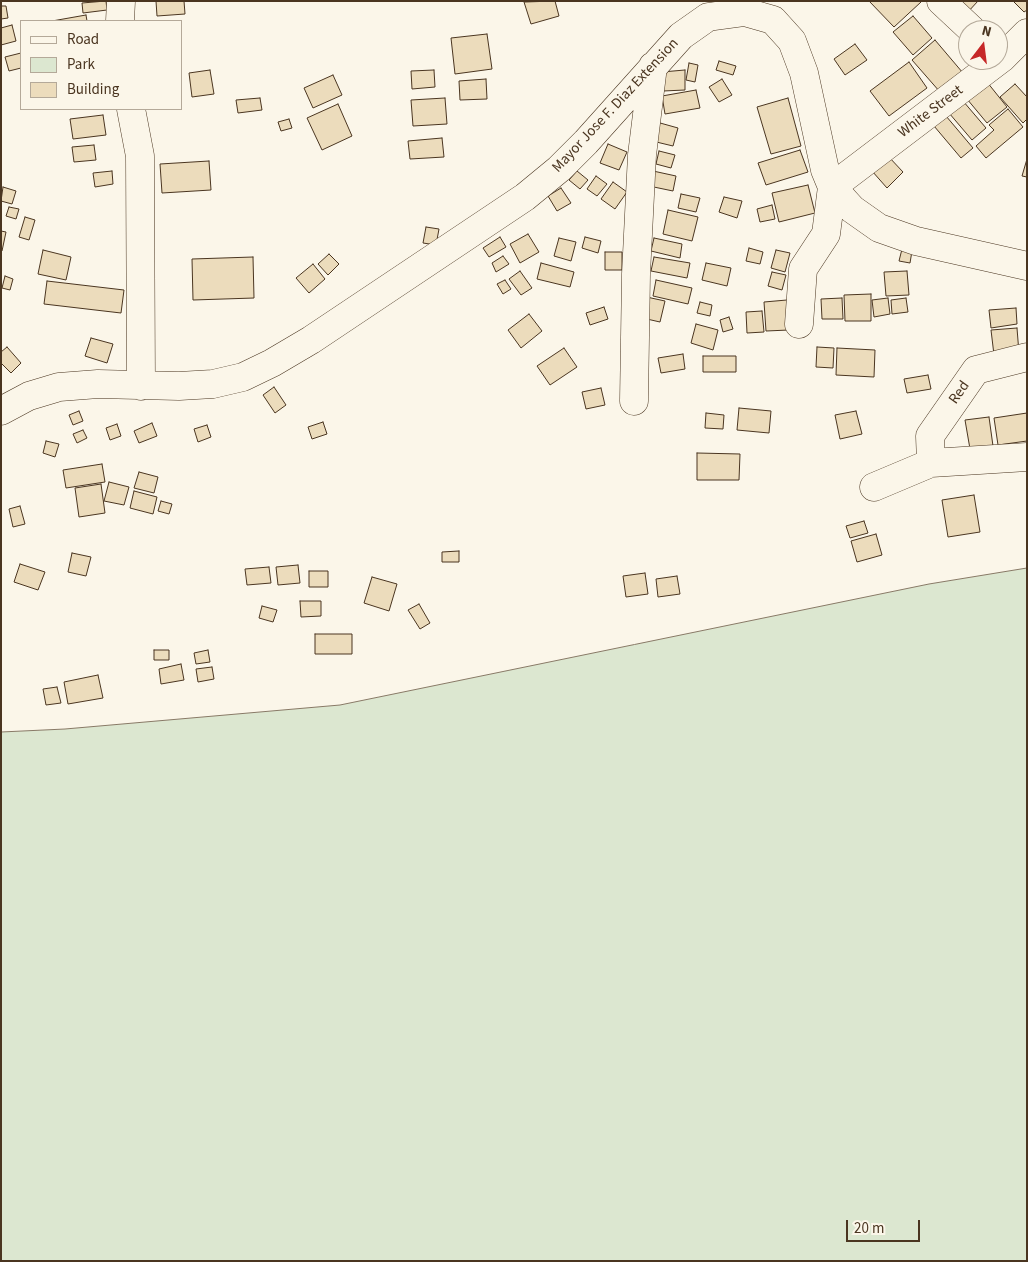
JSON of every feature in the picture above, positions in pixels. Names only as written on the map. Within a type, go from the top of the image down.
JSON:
[{"type":"street","points":[[120,20],[121,1]]},
{"type":"street","points":[[941,1],[961,20]]},
{"type":"street","name":"Mayor Jose F. Diaz Extension","points":[[1,411],[29,396],[59,387],[98,384],[141,386],[213,384],[243,377],[272,363],[312,340],[525,197],[559,169],[681,36],[708,16],[744,12],[773,20],[792,42],[804,73],[818,148],[832,187],[852,209],[879,228],[916,241],[1027,266]]},
{"type":"street","name":"White Street","points":[[1008,49],[1027,33]]},
{"type":"street","points":[[634,401],[637,254],[642,155],[653,66]]},
{"type":"street","name":"White Street","points":[[832,187],[982,70]]},
{"type":"street","points":[[130,110],[140,156],[141,386]]},
{"type":"street","points":[[798,324],[803,269],[826,234],[832,187]]},
{"type":"street","name":"Red","points":[[931,463],[930,436],[976,370],[1027,357]]},
{"type":"street","points":[[874,487],[931,463],[1027,457]]},
{"type":"green space","points":[[1027,568],[1027,1261],[1,1261],[1,732],[65,729],[340,705],[929,584]]},
{"type":"building","points":[[106,1],[107,10],[83,13],[82,3]]},
{"type":"building","points":[[156,1],[184,1],[185,14],[157,16]]},
{"type":"building","points":[[555,1],[559,16],[531,24],[524,2]]},
{"type":"building","points":[[869,1],[920,1],[921,2],[894,27]]},
{"type":"building","points":[[954,1],[978,1],[967,13]]},
{"type":"building","points":[[1013,1],[1027,1],[1027,10],[1024,12]]},
{"type":"building","points":[[1,6],[6,6],[8,18],[1,19]]},
{"type":"building","points":[[86,15],[87,20],[58,20]]},
{"type":"building","points":[[913,16],[932,38],[913,55],[893,32]]},
{"type":"building","points":[[12,25],[16,41],[1,45],[1,28]]},
{"type":"building","points":[[487,34],[492,69],[455,74],[451,38]]},
{"type":"building","points":[[935,40],[958,67],[958,70],[963,73],[940,92],[912,60]]},
{"type":"building","points":[[855,44],[867,60],[845,75],[834,59]]},
{"type":"building","points":[[20,53],[20,68],[9,71],[5,57]]},
{"type":"building","points":[[719,61],[736,66],[733,75],[716,70]]},
{"type":"building","points":[[909,62],[927,88],[889,116],[870,91]]},
{"type":"building","points":[[689,63],[698,65],[695,82],[686,80]]},
{"type":"building","points":[[210,70],[214,94],[192,97],[189,73]]},
{"type":"building","points":[[434,70],[435,87],[412,89],[411,71]]},
{"type":"building","points":[[685,70],[685,90],[663,91],[662,72]]},
{"type":"building","points":[[333,75],[342,95],[313,108],[304,88]]},
{"type":"building","points":[[486,79],[487,99],[460,100],[459,81]]},
{"type":"building","points":[[722,79],[732,95],[719,102],[709,87]]},
{"type":"building","points":[[987,82],[1007,107],[987,123],[967,99]]},
{"type":"building","points":[[1015,84],[1027,97],[1027,119],[1023,123],[1000,97]]},
{"type":"building","points":[[696,90],[700,108],[665,114],[662,96]]},
{"type":"building","points":[[260,98],[262,110],[238,113],[236,100]]},
{"type":"building","points":[[445,98],[447,124],[413,126],[411,100]]},
{"type":"building","points":[[788,98],[801,146],[771,154],[757,107]]},
{"type":"building","points":[[963,101],[986,128],[972,140],[949,113]]},
{"type":"building","points":[[338,104],[352,136],[322,150],[307,118]]},
{"type":"building","points":[[1008,109],[1023,127],[986,158],[976,146],[994,130],[989,125]]},
{"type":"building","points":[[103,115],[106,135],[73,139],[70,119]]},
{"type":"building","points":[[946,116],[973,148],[961,158],[934,126]]},
{"type":"building","points":[[289,119],[292,128],[281,131],[278,122]]},
{"type":"building","points":[[653,121],[678,128],[673,146],[648,140]]},
{"type":"building","points":[[442,138],[444,157],[410,159],[408,141]]},
{"type":"building","points":[[608,144],[627,152],[619,170],[600,163]]},
{"type":"building","points":[[94,145],[96,160],[74,162],[72,147]]},
{"type":"building","points":[[800,150],[808,172],[766,185],[758,163]]},
{"type":"building","points":[[659,151],[675,155],[671,168],[656,164]]},
{"type":"building","points":[[888,156],[903,172],[887,188],[872,171]]},
{"type":"building","points":[[1027,159],[1027,177],[1022,176]]},
{"type":"building","points":[[209,161],[211,190],[162,193],[160,164]]},
{"type":"building","points":[[112,171],[113,184],[95,187],[93,173]]},
{"type":"building","points":[[577,171],[588,180],[580,189],[569,180]]},
{"type":"building","points":[[653,171],[676,176],[673,191],[649,186]]},
{"type":"building","points":[[596,176],[607,184],[597,196],[587,189]]},
{"type":"building","points":[[613,182],[627,192],[615,209],[601,199]]},
{"type":"building","points":[[808,185],[815,213],[779,222],[772,193]]},
{"type":"building","points":[[3,187],[16,191],[12,204],[1,201]]},
{"type":"building","points":[[561,188],[571,203],[557,211],[548,196]]},
{"type":"building","points":[[681,194],[700,198],[696,212],[678,208]]},
{"type":"building","points":[[724,197],[742,201],[737,218],[719,212]]},
{"type":"building","points":[[772,205],[775,219],[760,222],[757,209]]},
{"type":"building","points":[[9,207],[19,209],[16,219],[6,216]]},
{"type":"building","points":[[668,210],[698,217],[692,241],[663,234]]},
{"type":"building","points":[[25,217],[35,220],[29,240],[19,237]]},
{"type":"building","points":[[426,227],[439,229],[436,245],[423,243]]},
{"type":"building","points":[[1,231],[6,232],[2,251],[1,251]]},
{"type":"building","points":[[528,234],[539,252],[520,263],[510,244]]},
{"type":"building","points":[[500,237],[506,247],[489,257],[483,248]]},
{"type":"building","points":[[585,237],[601,241],[598,253],[582,248]]},
{"type":"building","points":[[559,238],[576,242],[571,261],[554,256]]},
{"type":"building","points":[[654,238],[682,244],[680,258],[651,251]]},
{"type":"building","points":[[749,248],[763,252],[760,264],[746,261]]},
{"type":"building","points":[[902,249],[912,251],[910,263],[899,261]]},
{"type":"building","points":[[43,250],[71,257],[66,280],[38,274]]},
{"type":"building","points":[[776,250],[790,253],[785,272],[771,268]]},
{"type":"building","points":[[605,252],[622,252],[622,270],[605,270]]},
{"type":"building","points":[[329,254],[339,264],[328,275],[318,264]]},
{"type":"building","points":[[503,256],[509,264],[496,272],[492,263]]},
{"type":"building","points":[[253,257],[254,298],[193,300],[192,259]]},
{"type":"building","points":[[654,257],[690,263],[687,278],[651,271]]},
{"type":"building","points":[[541,263],[574,272],[570,287],[537,279]]},
{"type":"building","points":[[706,263],[731,268],[727,286],[702,280]]},
{"type":"building","points":[[313,264],[325,279],[309,293],[296,278]]},
{"type":"building","points":[[520,271],[532,288],[521,295],[509,279]]},
{"type":"building","points":[[907,271],[909,295],[886,296],[884,272]]},
{"type":"building","points":[[772,272],[786,275],[782,290],[768,286]]},
{"type":"building","points":[[5,276],[13,279],[10,290],[2,288]]},
{"type":"building","points":[[505,280],[511,289],[503,294],[497,284]]},
{"type":"building","points":[[656,280],[692,288],[688,304],[653,296]]},
{"type":"building","points":[[47,281],[124,290],[121,313],[44,304]]},
{"type":"building","points":[[871,294],[871,321],[845,321],[844,295]]},
{"type":"building","points":[[642,296],[665,301],[660,322],[638,317]]},
{"type":"building","points":[[842,298],[843,319],[822,319],[821,299]]},
{"type":"building","points":[[888,298],[890,314],[874,317],[872,300]]},
{"type":"building","points":[[906,298],[908,312],[892,314],[891,300]]},
{"type":"building","points":[[787,300],[789,330],[766,331],[764,302]]},
{"type":"building","points":[[700,302],[712,305],[710,316],[697,313]]},
{"type":"building","points":[[604,307],[608,319],[590,325],[586,313]]},
{"type":"building","points":[[1016,308],[1017,324],[991,328],[989,310]]},
{"type":"building","points":[[762,311],[764,332],[747,333],[746,312]]},
{"type":"building","points":[[529,314],[542,331],[521,348],[508,330]]},
{"type":"building","points":[[729,317],[733,329],[723,332],[720,320]]},
{"type":"building","points":[[696,324],[718,330],[713,350],[691,343]]},
{"type":"building","points":[[1017,328],[1019,353],[994,355],[991,330]]},
{"type":"building","points":[[91,338],[113,344],[107,363],[85,356]]},
{"type":"building","points":[[7,347],[21,363],[11,373],[1,363],[1,352]]},
{"type":"building","points":[[817,347],[834,348],[833,368],[816,367]]},
{"type":"building","points":[[564,348],[577,367],[550,385],[537,366]]},
{"type":"building","points":[[837,348],[875,350],[874,377],[836,375]]},
{"type":"building","points":[[683,354],[685,369],[661,373],[658,358]]},
{"type":"building","points":[[703,356],[736,356],[736,372],[703,372]]},
{"type":"building","points":[[928,375],[931,389],[907,393],[904,379]]},
{"type":"building","points":[[274,387],[286,405],[275,413],[263,395]]},
{"type":"building","points":[[601,388],[605,405],[586,409],[582,392]]},
{"type":"building","points":[[739,408],[771,411],[769,433],[737,430]]},
{"type":"building","points":[[79,411],[83,421],[73,425],[69,415]]},
{"type":"building","points":[[856,411],[862,434],[840,439],[835,415]]},
{"type":"building","points":[[706,413],[724,415],[723,429],[705,428]]},
{"type":"building","points":[[1027,413],[1027,441],[998,445],[994,418]]},
{"type":"building","points":[[989,417],[993,446],[970,449],[965,420]]},
{"type":"building","points":[[323,422],[327,434],[312,439],[308,427]]},
{"type":"building","points":[[152,423],[157,436],[139,443],[134,431]]},
{"type":"building","points":[[117,424],[121,436],[110,440],[106,428]]},
{"type":"building","points":[[207,425],[211,437],[198,442],[194,429]]},
{"type":"building","points":[[83,430],[87,438],[77,443],[73,434]]},
{"type":"building","points":[[46,441],[59,444],[55,457],[43,453]]},
{"type":"building","points":[[697,453],[740,454],[739,480],[697,480]]},
{"type":"building","points":[[102,464],[105,482],[66,488],[63,470]]},
{"type":"building","points":[[139,472],[158,477],[154,493],[134,488]]},
{"type":"building","points":[[109,482],[129,487],[124,505],[104,501]]},
{"type":"building","points":[[101,484],[105,513],[79,517],[75,488]]},
{"type":"building","points":[[134,491],[157,497],[153,514],[130,508]]},
{"type":"building","points":[[974,495],[980,532],[948,537],[942,500]]},
{"type":"building","points":[[161,501],[172,504],[169,514],[158,511]]},
{"type":"building","points":[[20,506],[25,524],[13,527],[9,509]]},
{"type":"building","points":[[864,521],[868,533],[850,538],[846,526]]},
{"type":"building","points":[[876,534],[882,555],[857,562],[851,541]]},
{"type":"building","points":[[459,551],[459,562],[442,562],[442,552]]},
{"type":"building","points":[[72,553],[91,557],[86,576],[68,572]]},
{"type":"building","points":[[20,564],[45,572],[38,590],[14,582]]},
{"type":"building","points":[[298,565],[300,583],[278,585],[276,567]]},
{"type":"building","points":[[269,567],[271,583],[247,585],[245,569]]},
{"type":"building","points":[[309,571],[328,571],[328,587],[309,587]]},
{"type":"building","points":[[645,573],[648,594],[626,597],[623,576]]},
{"type":"building","points":[[677,576],[680,594],[658,597],[656,579]]},
{"type":"building","points":[[372,577],[397,584],[389,611],[364,603]]},
{"type":"building","points":[[300,601],[321,601],[321,616],[301,617]]},
{"type":"building","points":[[419,604],[430,623],[420,629],[408,610]]},
{"type":"building","points":[[262,606],[277,610],[273,622],[259,618]]},
{"type":"building","points":[[315,634],[352,634],[352,654],[315,654]]},
{"type":"building","points":[[154,650],[169,650],[169,660],[154,660]]},
{"type":"building","points":[[208,650],[210,662],[196,664],[194,653]]},
{"type":"building","points":[[181,664],[184,680],[161,684],[159,669]]},
{"type":"building","points":[[212,667],[214,679],[198,682],[196,669]]},
{"type":"building","points":[[98,675],[103,698],[68,704],[64,682]]},
{"type":"building","points":[[57,687],[61,703],[46,705],[43,689]]}]
